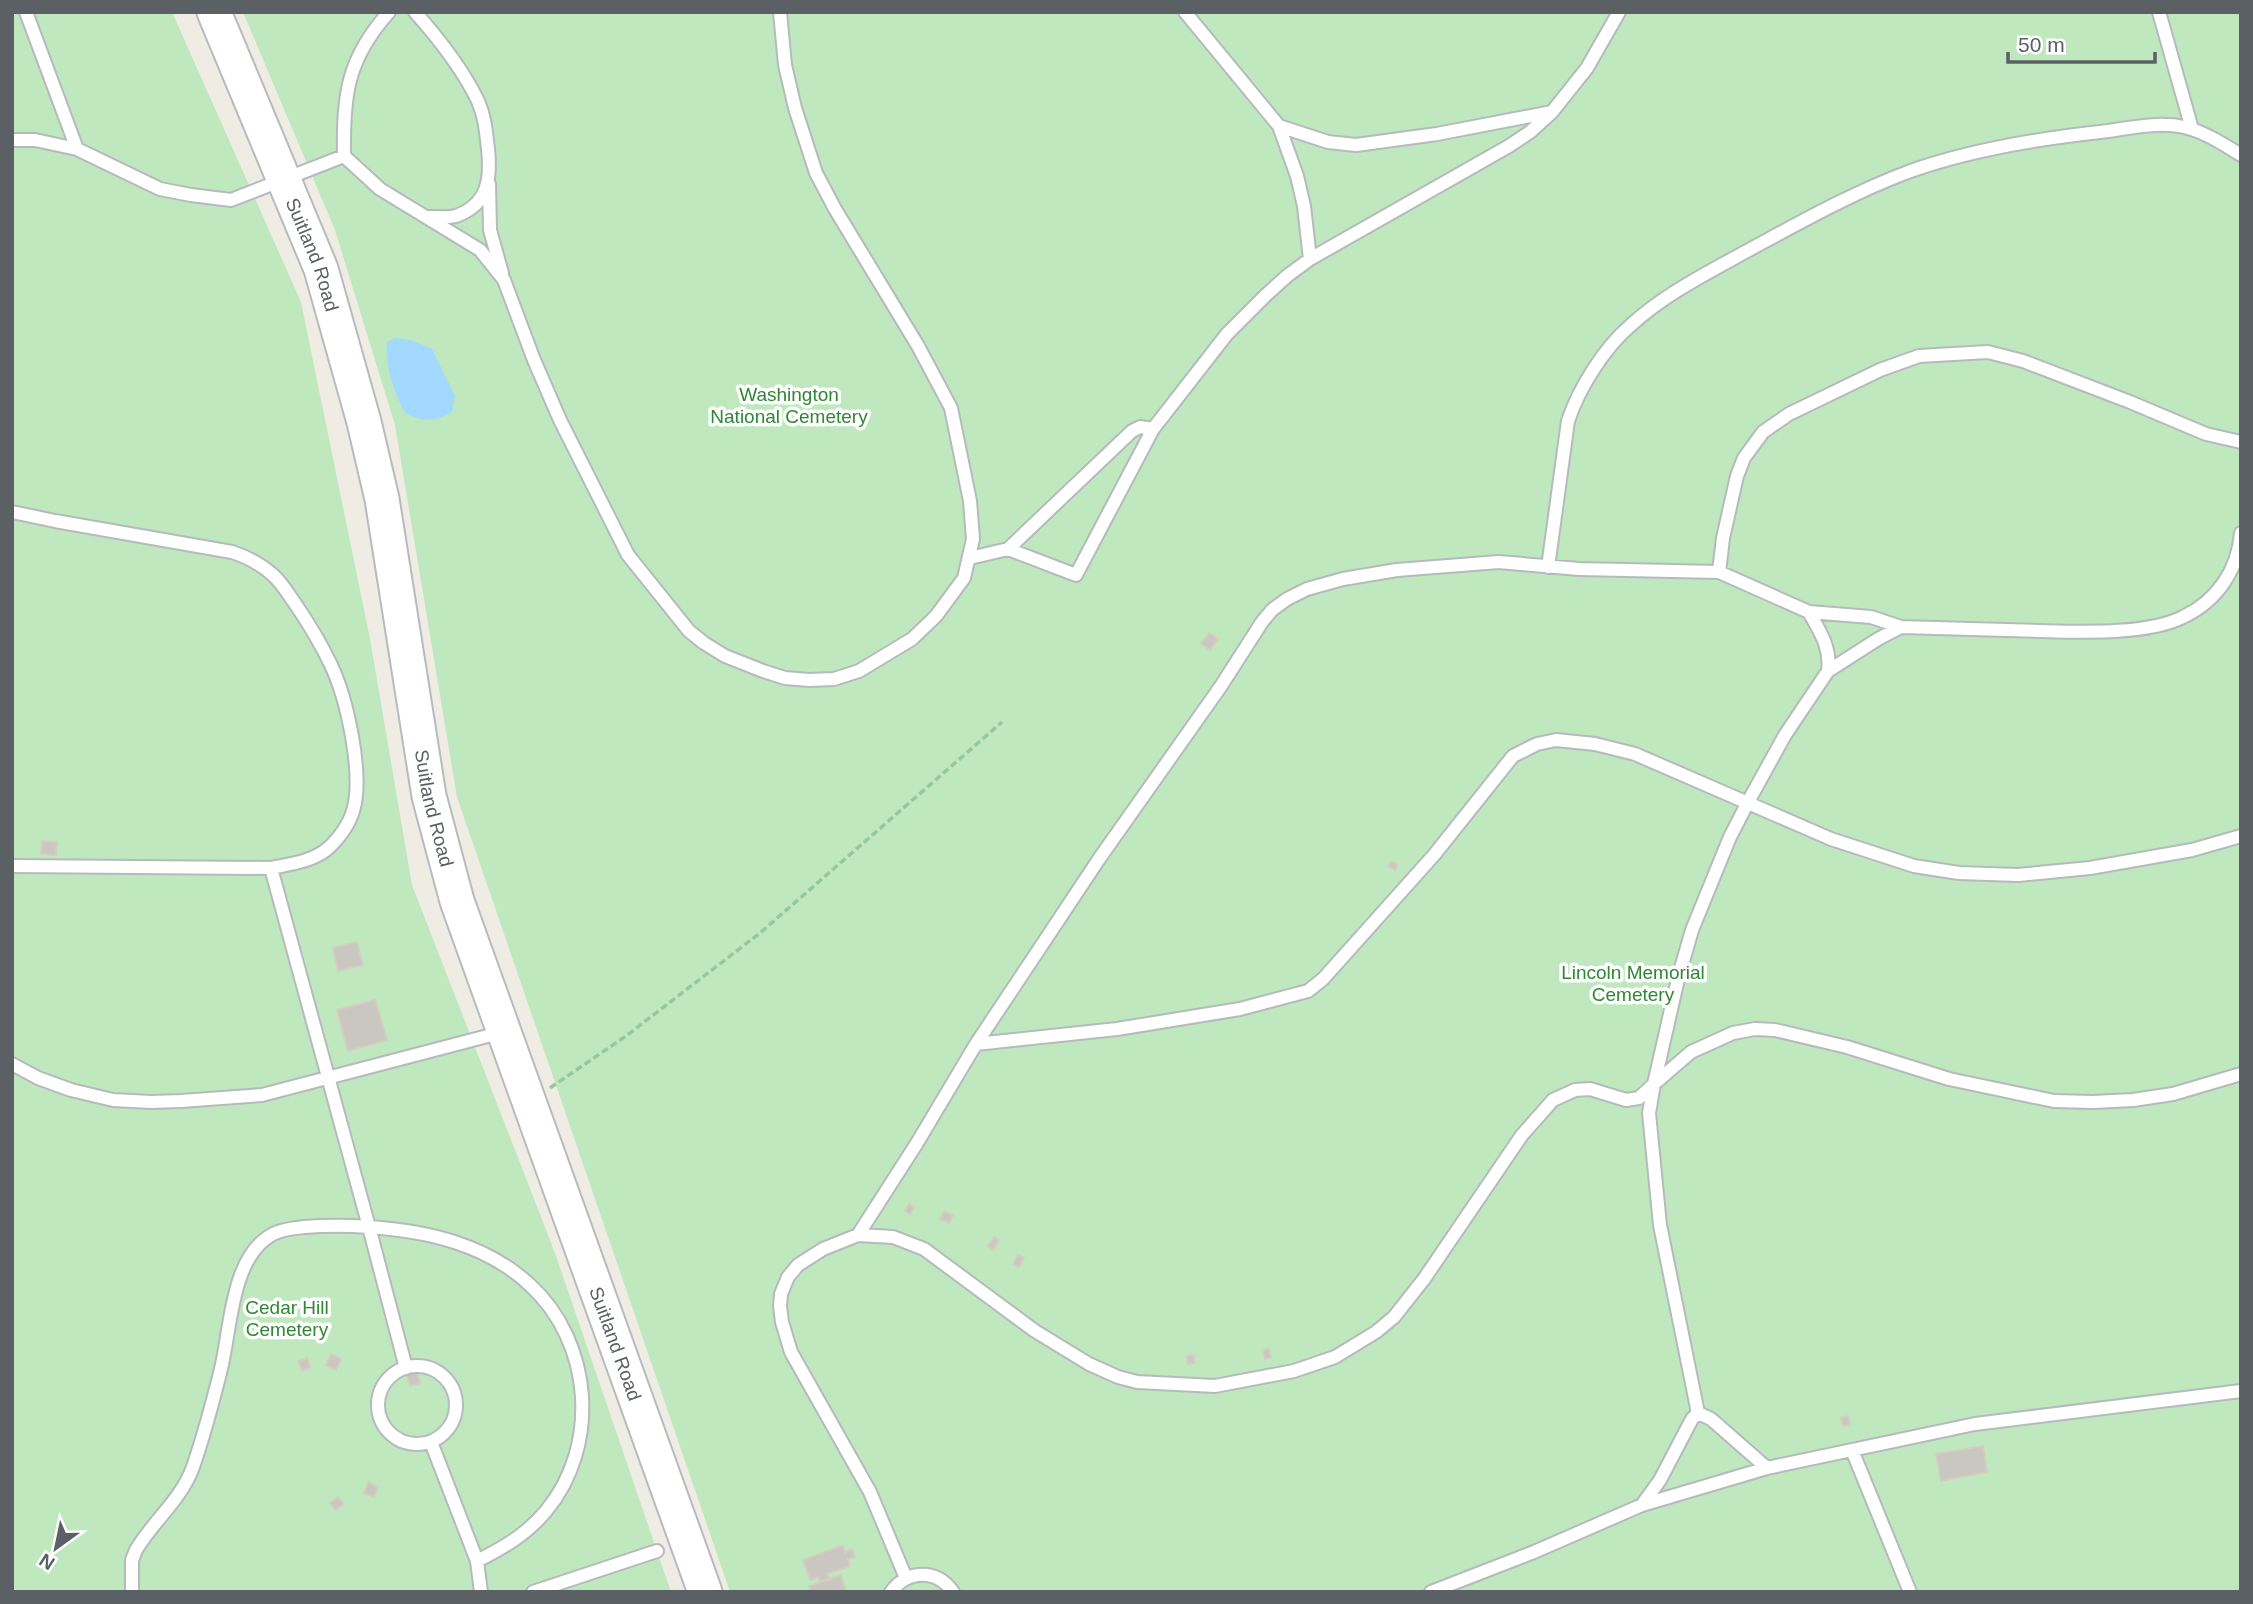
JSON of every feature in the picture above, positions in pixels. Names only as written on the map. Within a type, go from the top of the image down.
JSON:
[{"type":"main road","name":"Suitland Road","points":[[214,12],[321,269],[364,422],[382,499],[429,796],[457,901],[705,1592]]},
{"type":"lane","points":[[26,12],[77,149]]},
{"type":"lane","points":[[389,12],[364,42],[350,75],[345,107],[344,156],[380,189],[480,250],[504,280]]},
{"type":"lane","points":[[415,12],[439,38],[478,103],[485,122],[491,173],[490,230],[504,280],[560,420],[628,555],[689,631],[704,643],[738,661],[785,678],[834,679],[859,671],[912,639],[936,617],[964,578],[970,558],[973,539],[970,501],[951,408],[918,346],[816,173],[795,108],[785,65],[780,12]]},
{"type":"lane","points":[[1185,12],[1279,126],[1297,176],[1304,206],[1310,259]]},
{"type":"lane","points":[[1008,549],[1076,575],[1153,429],[1227,334],[1287,275],[1310,259],[1530,132],[1552,112],[1587,68],[1619,12]]},
{"type":"lane","points":[[2159,12],[2192,129]]},
{"type":"lane","points":[[1279,126],[1328,142],[1356,145],[1425,136],[1552,112]]},
{"type":"lane","points":[[1548,567],[1568,421],[1573,406],[1601,359],[1618,338],[1660,302],[1800,222],[1910,172],[1972,154],[2060,136],[2161,126],[2202,132],[2241,155]]},
{"type":"lane","points":[[12,140],[35,141],[77,149],[160,189],[231,200],[344,156]]},
{"type":"lane","points":[[429,217],[455,216],[470,208],[483,195],[489,184]]},
{"type":"lane","points":[[1719,572],[1737,475],[1744,458],[1763,432],[1788,414],[1880,370],[1919,356],[1987,352],[2023,361],[2130,402],[2206,435],[2241,442]]},
{"type":"lane","points":[[970,558],[1008,549],[1132,431],[1140,427],[1153,429]]},
{"type":"lane","points":[[12,512],[248,557],[279,581],[313,631],[332,666],[345,702],[356,769],[354,808],[350,818],[336,840],[312,859],[271,868],[12,866]]},
{"type":"lane","points":[[858,1235],[976,1044],[1155,778],[1272,610],[1287,599],[1307,589],[1343,579],[1397,570],[1499,562],[1644,572],[1719,572],[1809,612],[1871,617],[1901,627],[2098,632],[2142,628],[2182,618],[2206,603],[2225,581],[2236,559],[2241,533]]},
{"type":"lane","points":[[1698,1413],[1660,1225],[1649,1113],[1675,990],[1692,930],[1730,837],[1748,802],[1786,735],[1828,671],[1830,659],[1827,643],[1809,612]]},
{"type":"lane","points":[[1828,671],[1901,627]]},
{"type":"lane","points":[[976,1044],[1117,1029],[1240,1009],[1316,987],[1434,855],[1513,756],[1537,744],[1556,740],[1576,741],[1635,754],[1843,843],[1914,866],[1959,873],[2018,875],[2090,868],[2192,850],[2241,836]]},
{"type":"lane","points":[[271,868],[406,1368]]},
{"type":"lane","points":[[906,1578],[870,1492],[791,1352],[782,1322],[781,1294],[788,1277],[799,1265],[823,1249],[858,1235],[893,1237],[924,1249],[1035,1331],[1089,1364],[1118,1377],[1171,1385],[1215,1386],[1294,1371],[1335,1357],[1376,1332],[1394,1317],[1424,1279],[1522,1135],[1553,1100],[1575,1090],[1590,1089],[1626,1100],[1640,1098],[1691,1052],[1719,1038],[1755,1029],[1803,1035],[1949,1079],[2054,1101],[2133,1100],[2174,1094],[2241,1074]]},
{"type":"lane","points":[[12,1064],[38,1078],[71,1090],[113,1100],[151,1102],[262,1095],[503,1032]]},
{"type":"lane","points":[[132,1592],[132,1560],[136,1550],[178,1495],[193,1466],[221,1368],[242,1273],[252,1254],[266,1238],[288,1229],[397,1229],[454,1241],[475,1248],[494,1259],[530,1285],[557,1317],[575,1354],[583,1395],[583,1416],[575,1457],[568,1476],[546,1511],[498,1551],[477,1560]]},
{"type":"lane","points":[[420,1366],[433,1369],[445,1377],[452,1387],[456,1400],[453,1421],[441,1436],[431,1442],[421,1444],[401,1441],[392,1435],[380,1418],[378,1407],[383,1387],[390,1378],[406,1368],[420,1366]]},
{"type":"lane","points":[[1431,1592],[1534,1552],[1642,1505],[1767,1468],[1975,1424],[2241,1391]]},
{"type":"lane","points":[[1698,1413],[1711,1419],[1767,1468]]},
{"type":"lane","points":[[1642,1505],[1660,1480],[1692,1419],[1698,1413]]},
{"type":"lane","points":[[431,1442],[477,1560],[481,1592]]},
{"type":"lane","points":[[1852,1450],[1910,1592]]},
{"type":"lane","points":[[533,1592],[657,1551]]},
{"type":"lane","points":[[891,1592],[906,1578],[920,1574],[929,1574],[946,1583],[953,1592]]},
{"type":"path","points":[[528,1103],[626,1036],[760,933],[1002,722]]},
{"type":"green space","name":"Cedar Hill Cemetery","points":[[12,12],[172,12],[301,302],[370,639],[412,885],[555,1253],[671,1592],[12,1592]]},
{"type":"green space","name":"Lincoln Memorial Cemetery","points":[[243,12],[2241,12],[2241,1592],[730,1592],[457,797],[395,425],[335,230]]},
{"type":"water","points":[[395,338],[411,340],[432,349],[455,396],[452,412],[441,418],[428,419],[415,418],[404,412],[393,386],[387,361],[387,342]]},
{"type":"building","points":[[1209,633],[1218,639],[1210,650],[1201,644]]},
{"type":"building","points":[[42,841],[57,842],[56,855],[41,854]]},
{"type":"building","points":[[1392,861],[1398,865],[1395,870],[1388,866]]},
{"type":"building","points":[[357,942],[363,965],[338,971],[333,948]]},
{"type":"building","points":[[375,1000],[387,1040],[348,1051],[337,1010]]},
{"type":"building","points":[[909,1204],[914,1207],[910,1214],[905,1211]]},
{"type":"building","points":[[944,1211],[953,1215],[949,1223],[940,1219]]},
{"type":"building","points":[[994,1237],[999,1240],[993,1250],[988,1246]]},
{"type":"building","points":[[1018,1255],[1024,1258],[1019,1267],[1013,1264]]},
{"type":"building","points":[[1269,1349],[1271,1357],[1265,1359],[1263,1350]]},
{"type":"building","points":[[331,1354],[341,1359],[336,1370],[326,1365]]},
{"type":"building","points":[[1194,1355],[1194,1363],[1188,1364],[1187,1356]]},
{"type":"building","points":[[307,1358],[310,1368],[302,1371],[299,1361]]},
{"type":"building","points":[[416,1371],[420,1383],[410,1386],[406,1374]]},
{"type":"building","points":[[1848,1416],[1850,1425],[1843,1426],[1841,1418]]},
{"type":"building","points":[[1983,1446],[1987,1472],[1941,1481],[1936,1454]]},
{"type":"building","points":[[368,1482],[378,1487],[374,1497],[364,1493]]},
{"type":"building","points":[[338,1497],[344,1504],[336,1510],[330,1503]]},
{"type":"building","points":[[843,1545],[845,1552],[852,1549],[855,1557],[848,1559],[850,1566],[827,1574],[830,1579],[820,1582],[818,1577],[810,1580],[803,1560]]},
{"type":"building","points":[[841,1575],[846,1592],[811,1592],[809,1586]]},
{"type":"park label","name":"Washington National Cemetery","points":[[789,405]]}]
